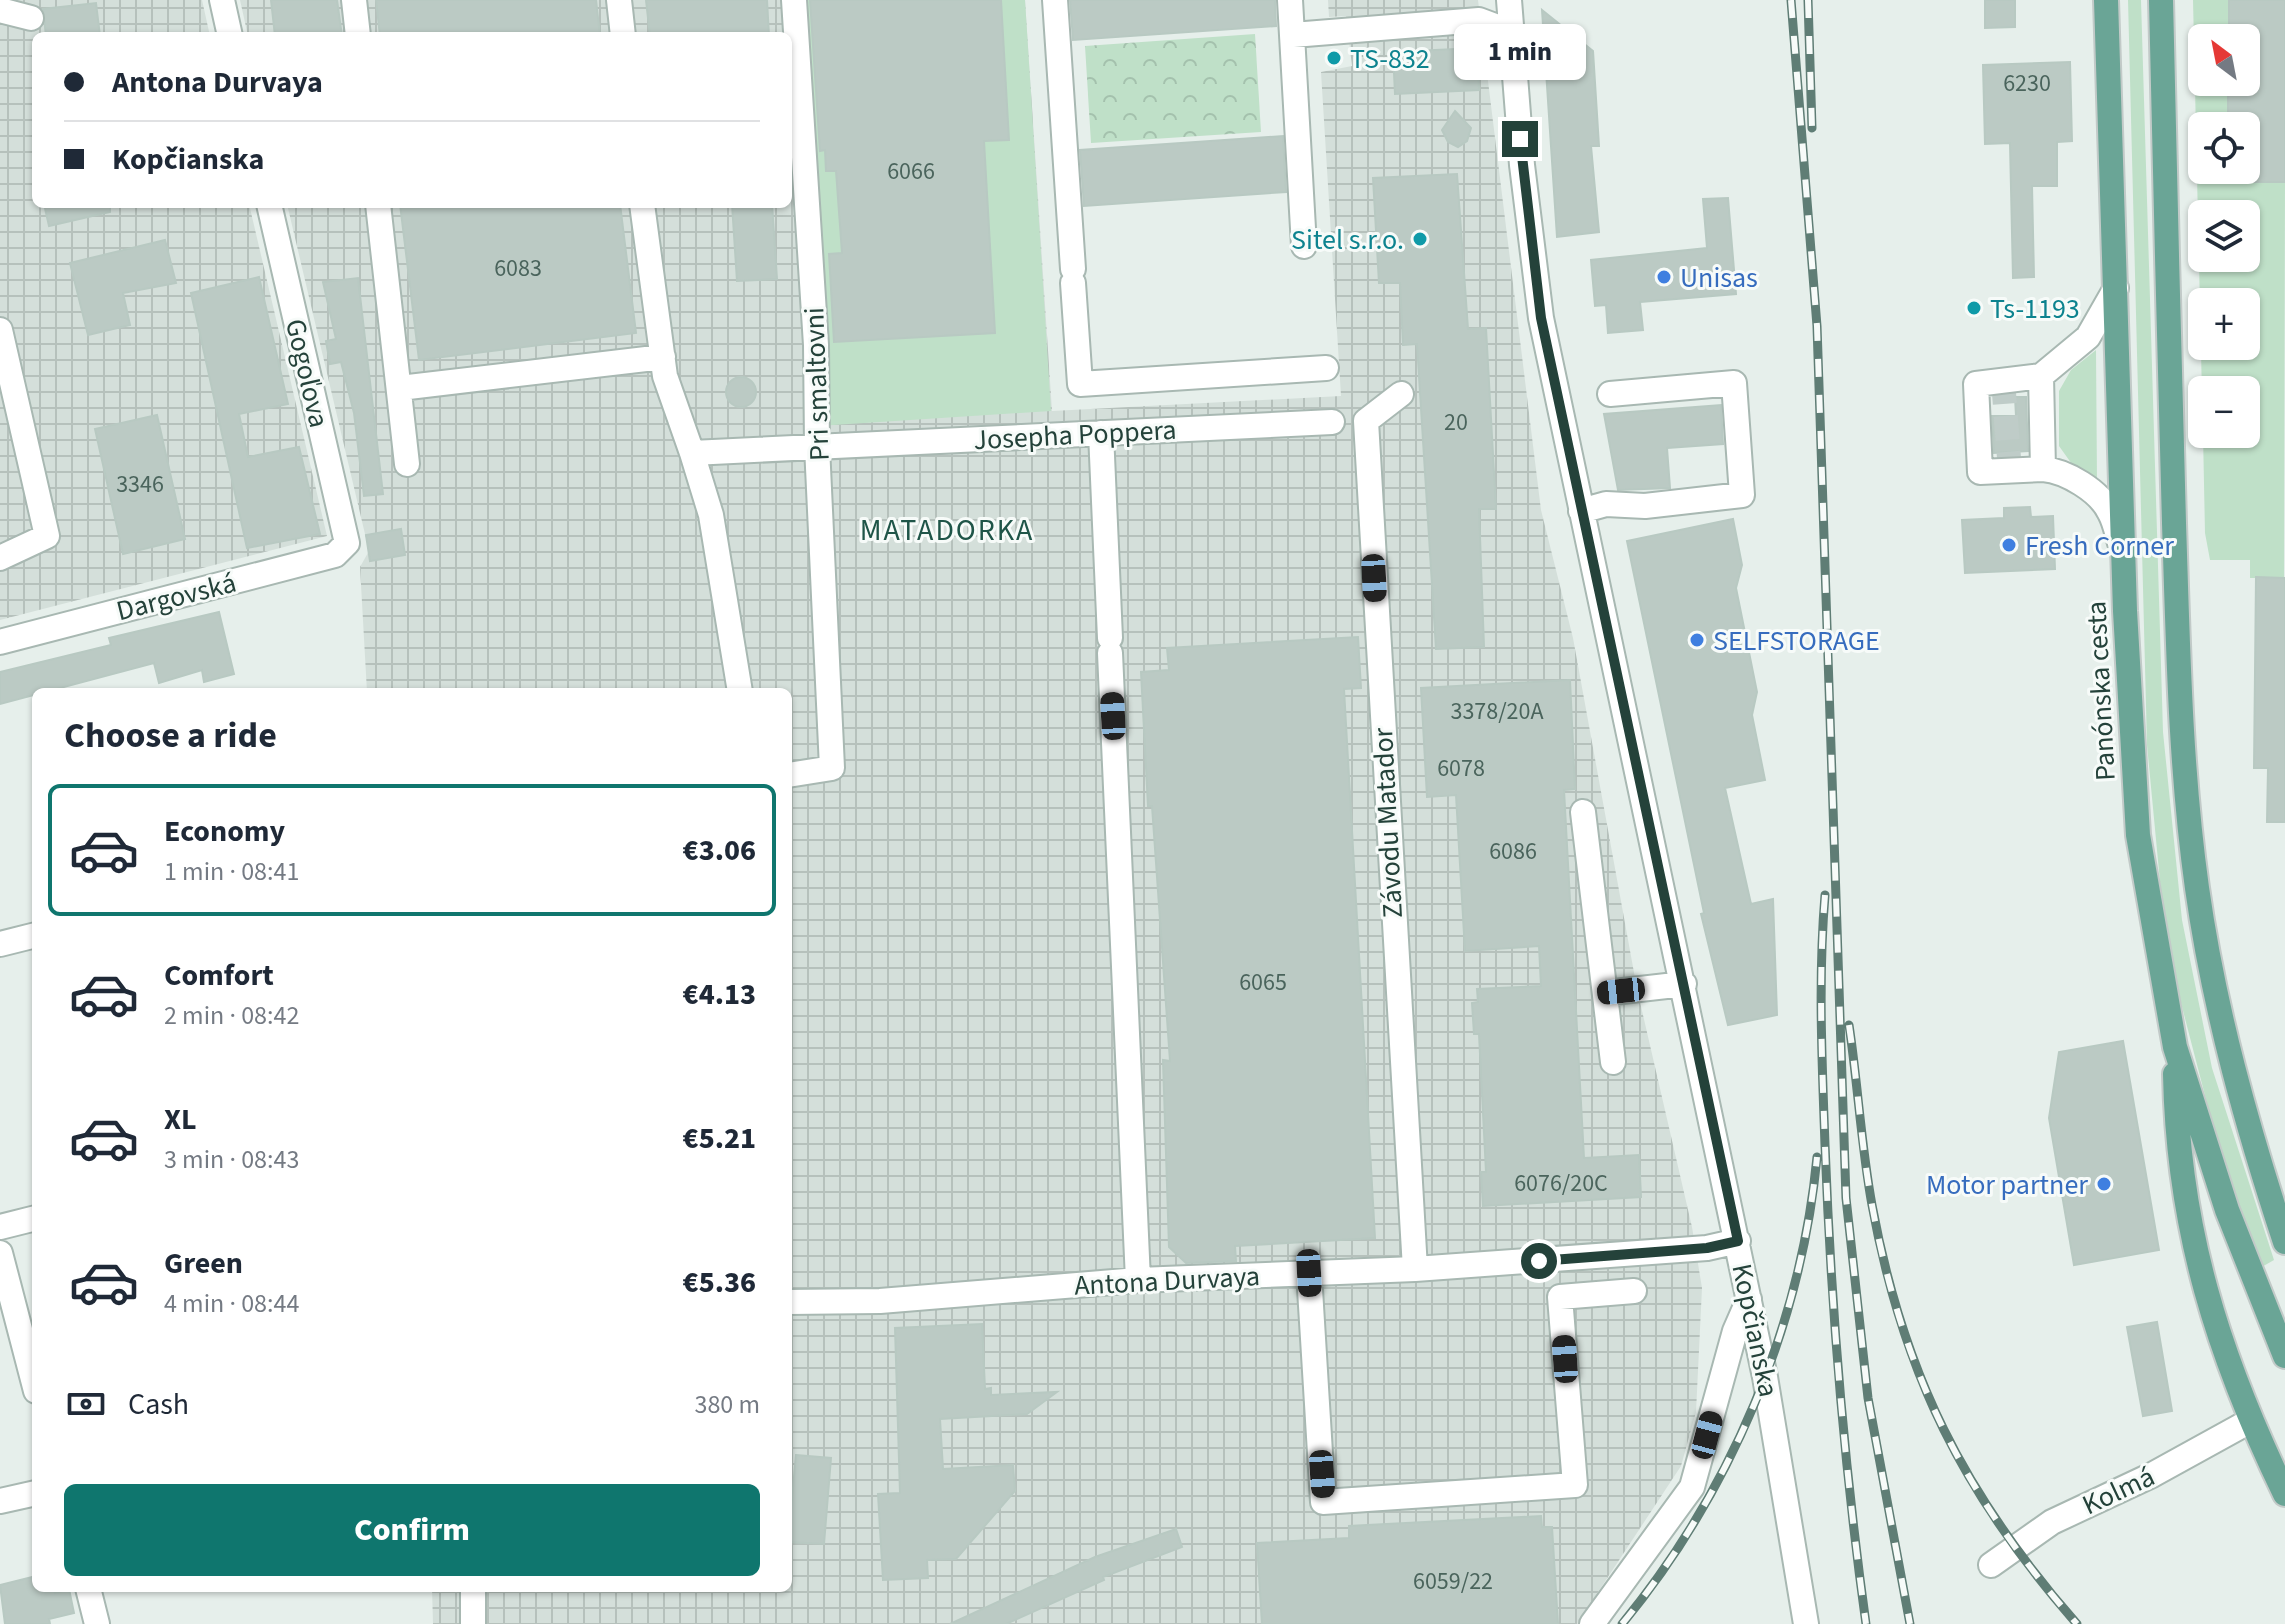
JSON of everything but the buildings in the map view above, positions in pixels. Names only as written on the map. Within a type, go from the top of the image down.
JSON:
[{"type":"main road","name":"Panónska cesta","points":[[2106,0],[2132,768],[2138,835],[2175,1047],[2227,1210],[2285,1356]]},
{"type":"main road","points":[[2161,0],[2174,499],[2187,794],[2202,922],[2223,1027],[2261,1171],[2285,1242]]},
{"type":"main road","points":[[2175,1047],[2176,1135],[2197,1267],[2250,1421],[2285,1494]]},
{"type":"street","points":[[222,0],[229,32]]},
{"type":"street","points":[[354,0],[358,32]]},
{"type":"street","points":[[619,0],[623,32]]},
{"type":"street","name":"Pri smaltovni","points":[[792,774],[832,768],[817,446],[816,345],[794,0]]},
{"type":"street","points":[[1055,0],[1080,384],[1326,368]]},
{"type":"street","points":[[1290,0],[1304,246]]},
{"type":"street","name":"Kopčianska","points":[[1509,0],[1531,253],[1541,318],[1738,1241],[1777,1436],[1806,1624]]},
{"type":"street","points":[[0,10],[31,18]]},
{"type":"street","points":[[1293,35],[1479,20],[1511,32]]},
{"type":"street","name":"Gogoľova","points":[[270,208],[347,543]]},
{"type":"street","points":[[378,208],[407,464]]},
{"type":"street","points":[[643,208],[665,376],[711,515],[739,688]]},
{"type":"street","points":[[2116,288],[2088,337],[2041,376],[1976,384],[1980,472],[2056,470],[2084,486],[2109,510],[2125,558]]},
{"type":"street","points":[[0,330],[47,536],[0,558]]},
{"type":"street","points":[[400,388],[663,357]]},
{"type":"street","points":[[2041,376],[2043,469]]},
{"type":"street","points":[[1581,511],[1606,504],[1645,506],[1742,495],[1734,383],[1610,394]]},
{"type":"street","name":"Závodu Matador","points":[[1401,394],[1366,421],[1415,1269]]},
{"type":"street","name":"Josepha Poppera","points":[[692,453],[1332,422]]},
{"type":"street","points":[[1101,433],[1138,1280]]},
{"type":"street","name":"Dargovská","points":[[0,642],[335,555],[347,543]]},
{"type":"street","points":[[1583,812],[1613,1062]]},
{"type":"street","points":[[0,944],[32,936]]},
{"type":"street","points":[[1605,993],[1684,984]]},
{"type":"street","points":[[0,1227],[32,1219]]},
{"type":"street","name":"Antona Durvaya","points":[[792,1302],[880,1301],[1138,1280],[1415,1269],[1707,1248],[1738,1241]]},
{"type":"street","points":[[0,1253],[32,1376]]},
{"type":"street","points":[[1309,1273],[1323,1502],[1575,1485],[1560,1297],[1634,1291]]},
{"type":"street","points":[[1592,1624],[1692,1487],[1735,1331],[1749,1299]]},
{"type":"street","name":"Kolmá","points":[[1991,1565],[2052,1522],[2152,1475],[2250,1421]]},
{"type":"street","points":[[0,1501],[32,1494]]},
{"type":"street","points":[[89,1592],[97,1624]]},
{"type":"street","points":[[473,1592],[473,1624]]},
{"type":"shaded area","points":[[0,0],[202,0],[209,32],[32,32],[32,208],[250,208],[327,536],[0,620]]},
{"type":"shaded area","points":[[240,0],[1025,0],[1052,411],[1341,396],[1321,72],[1352,66],[1346,16],[1329,17],[1328,0],[1478,0],[1541,510],[1573,638],[1637,989],[1692,1227],[1702,1288],[1696,1412],[1681,1466],[1577,1624],[433,1624],[432,1592],[792,1592],[792,688],[367,688],[360,567],[369,551],[288,208],[792,208],[792,32],[247,32]]},
{"type":"green space","points":[[794,0],[1025,0],[1051,411],[818,426]]},
{"type":"green space","points":[[2128,0],[2141,0],[2163,732],[2182,920],[2212,1068],[2274,1260],[2260,1268],[2215,1134],[2181,1003],[2163,913],[2147,745]]},
{"type":"green space","points":[[2193,0],[2229,0],[2229,24],[2194,24]]},
{"type":"green space","points":[[1255,34],[1261,132],[1091,143],[1085,46]]},
{"type":"green space","points":[[2195,96],[2228,96],[2228,112],[2196,112]]},
{"type":"green space","points":[[2285,182],[2284,578],[2250,578],[2250,560],[2210,560],[2205,533],[2203,448],[2260,448],[2260,376],[2202,376],[2201,360],[2260,360],[2260,288],[2200,288],[2199,272],[2260,272],[2260,200],[2198,200],[2197,184]]},
{"type":"green space","points":[[2096,350],[2097,482],[2074,467],[2059,446],[2059,391],[2071,370]]},
{"type":"tunnel","points":[[2003,380],[2010,471]]},
{"type":"railway","points":[[1791,0],[1817,326],[1846,1198],[1868,1398],[1910,1624]]},
{"type":"railway","points":[[1808,0],[1812,128]]},
{"type":"railway","points":[[1825,895],[1821,1020],[1831,1265],[1845,1445],[1866,1624]]},
{"type":"railway","points":[[1849,1025],[1872,1205],[1901,1324],[1921,1378],[1944,1430],[2002,1528],[2077,1624]]},
{"type":"railway","points":[[1622,1624],[1696,1520],[1754,1405],[1795,1283],[1817,1157]]},
{"type":"place","name":"TS-832","points":[[1334,58]]},
{"type":"place","name":"Sitel s.r.o.","points":[[1420,239]]},
{"type":"place","name":"Unisas","points":[[1664,277]]},
{"type":"place","name":"Ts-1193","points":[[1974,308]]},
{"type":"place","name":"Fresh Corner","points":[[2009,545]]},
{"type":"place","name":"SELFSTORAGE","points":[[1697,640]]},
{"type":"place","name":"Motor partner","points":[[2104,1184]]},
{"type":"district","name":"MATADORKA","points":[[947,530]]},
{"type":"route","points":[[1520,139],[1541,318],[1738,1241],[1707,1248],[1539,1261]]}]
